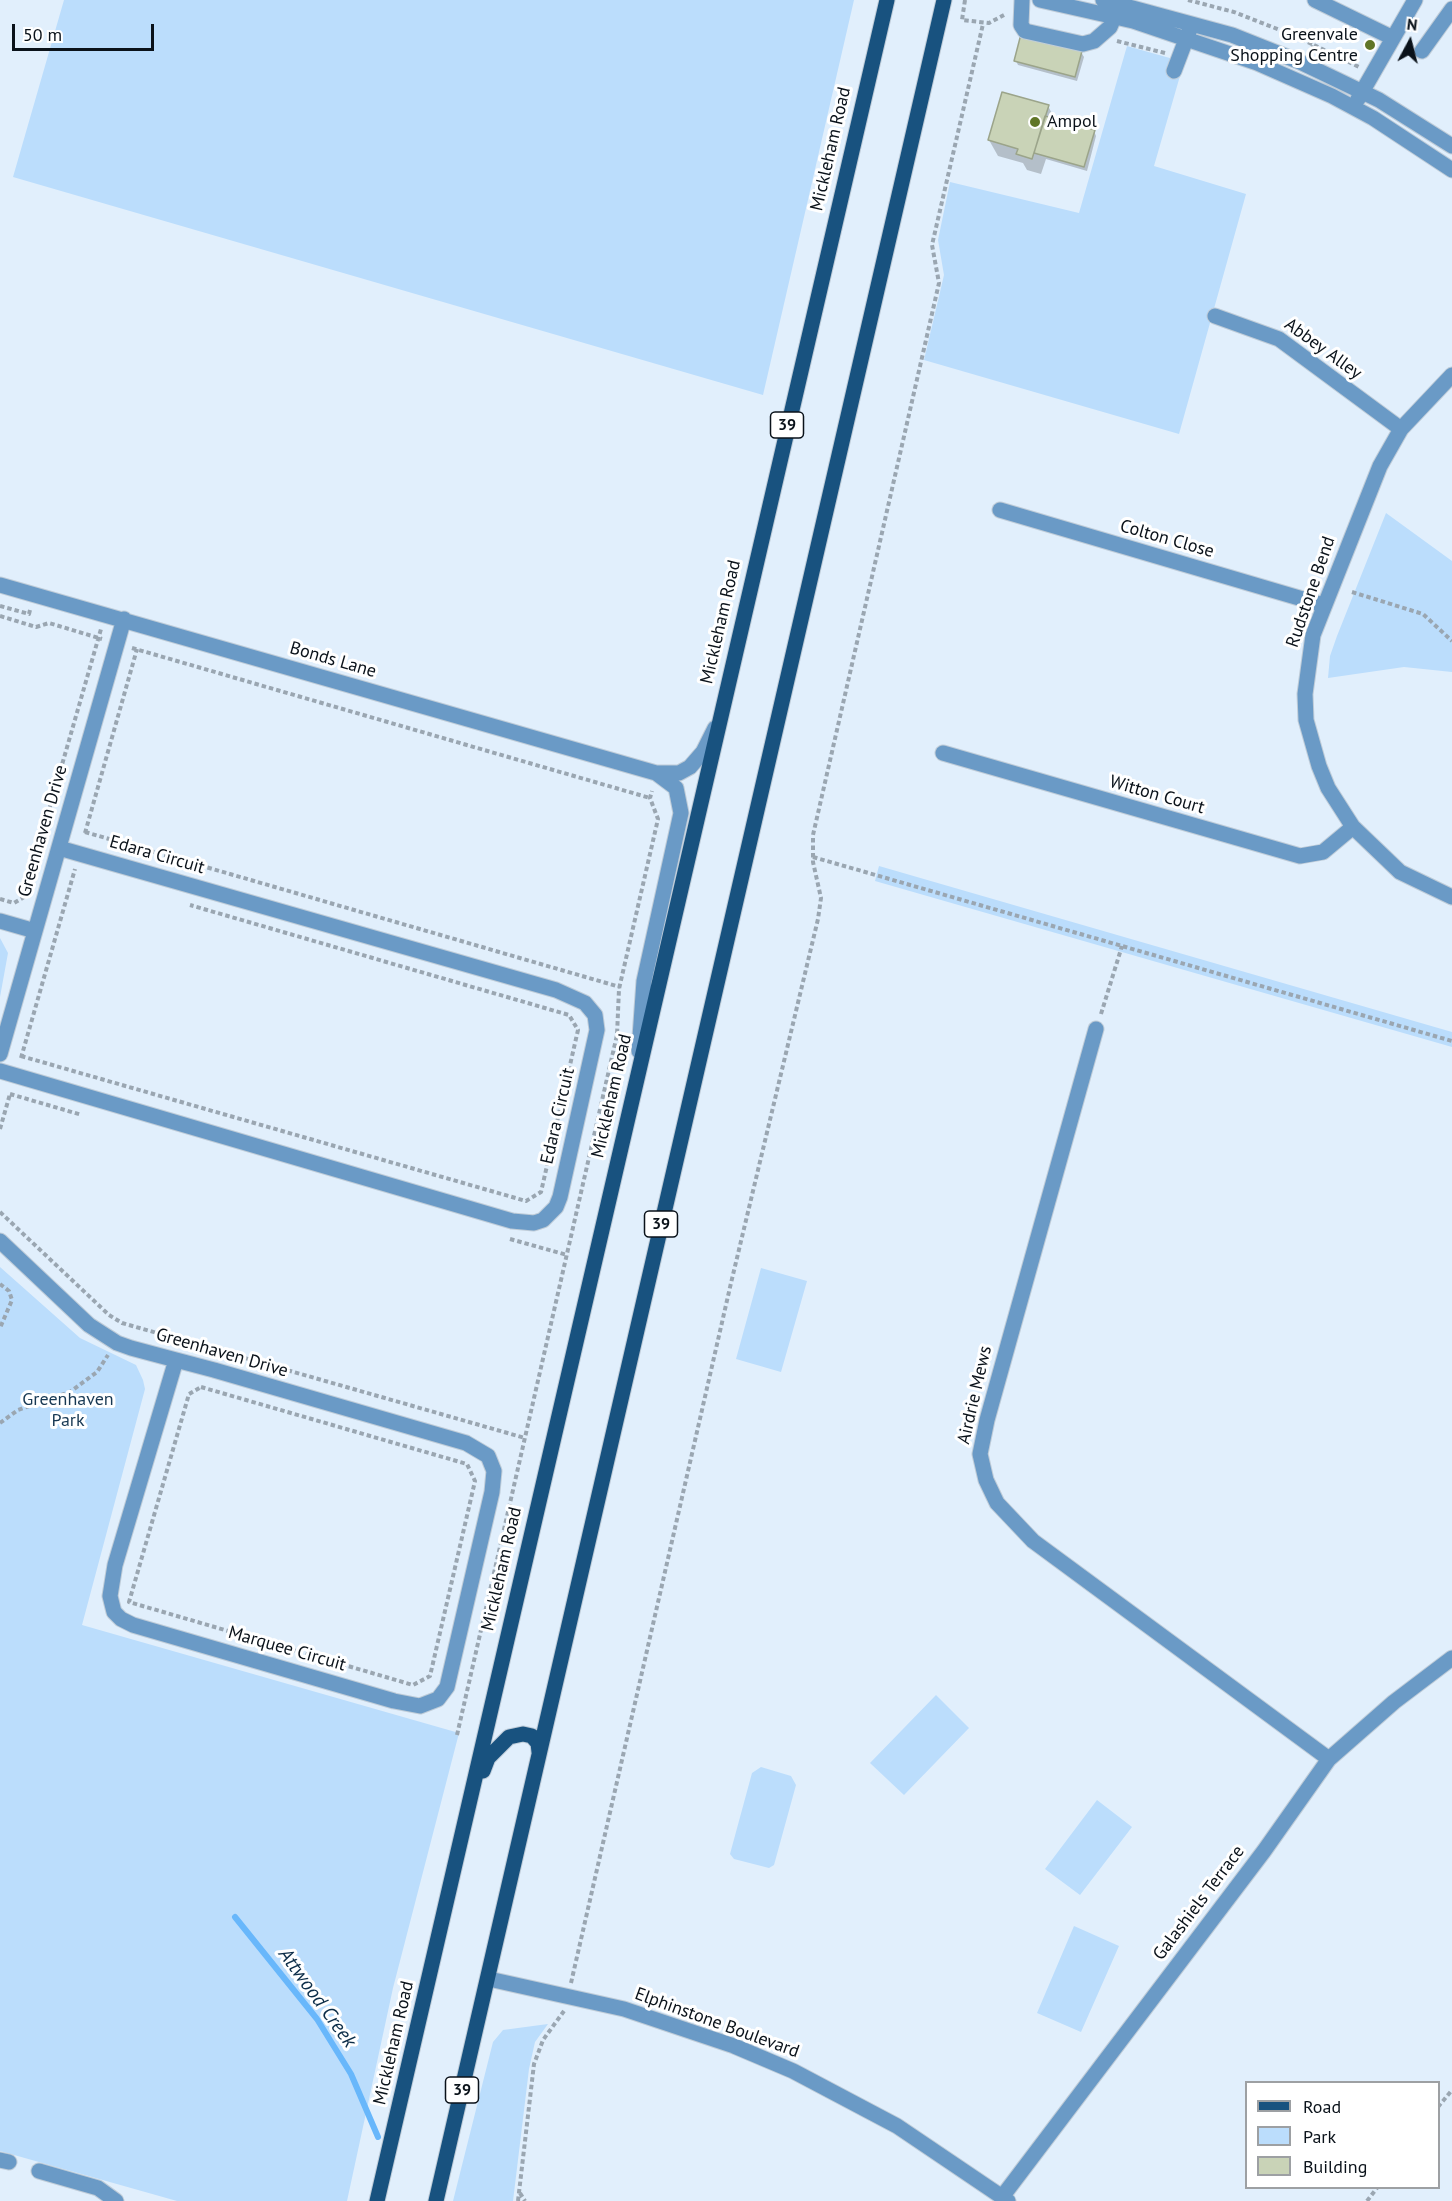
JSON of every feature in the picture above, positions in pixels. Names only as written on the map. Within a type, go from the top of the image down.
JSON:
[{"type":"main road","name":"Mickleham Road","points":[[377,2201],[887,0]]},
{"type":"main road","name":"39","points":[[436,2201],[944,0]]},
{"type":"main road","points":[[461,1836],[488,1758],[497,1747],[509,1737],[528,1734],[536,1738],[539,1752]]},
{"type":"street","points":[[1022,0],[1022,29],[1072,43],[1089,44],[1099,37],[1110,27],[1117,10]]},
{"type":"street","points":[[1040,0],[1117,10],[1292,58],[1362,92],[1452,147]]},
{"type":"street","points":[[1103,0],[1117,10],[1142,6],[1353,107],[1449,162]]},
{"type":"street","points":[[1315,0],[1393,38]]},
{"type":"street","points":[[1353,107],[1415,0]]},
{"type":"street","points":[[1422,51],[1452,9]]},
{"type":"street","points":[[1178,64],[1189,30]]},
{"type":"street","name":"Abbey Alley","points":[[1215,316],[1279,339],[1401,429]]},
{"type":"street","name":"Rudstone Bend","points":[[1452,375],[1401,429],[1380,466],[1323,605],[1308,657],[1305,694],[1306,720],[1323,777],[1353,827],[1400,872],[1452,897]]},
{"type":"street","name":"Colton Close","points":[[1000,510],[1323,605]]},
{"type":"street","name":"Bonds Lane","points":[[0,585],[656,773]]},
{"type":"street","name":"Greenhaven Drive","points":[[0,1054],[124,619]]},
{"type":"street","points":[[656,773],[679,773],[690,767],[704,752],[718,722]]},
{"type":"street","name":"Witton Court","points":[[943,753],[1300,856],[1323,852],[1353,827]]},
{"type":"street","points":[[639,1065],[644,981],[681,813],[676,788],[656,773]]},
{"type":"street","name":"Edara Circuit","points":[[0,1071],[512,1221],[534,1223],[543,1220],[556,1208],[560,1197],[597,1030],[595,1015],[585,1003],[556,990],[59,848]]},
{"type":"street","points":[[0,921],[35,930]]},
{"type":"street","name":"Airdrie Mews","points":[[1096,1029],[987,1420],[980,1454],[986,1480],[1003,1511],[1033,1541],[1329,1759]]},
{"type":"street","name":"Greenhaven Drive","points":[[0,1241],[89,1325],[114,1341],[466,1443]]},
{"type":"street","name":"Marquee Circuit","points":[[176,1360],[115,1565],[110,1596],[114,1612],[121,1619],[133,1625],[408,1705],[430,1703],[441,1696],[447,1687],[492,1492],[494,1471],[490,1461],[480,1449],[466,1443]]},
{"type":"street","name":"Galashiels Terrace","points":[[1005,2199],[1264,1851],[1329,1759],[1394,1702],[1452,1658]]},
{"type":"street","name":"Elphinstone Boulevard","points":[[489,1979],[567,1996],[676,2025],[793,2071],[897,2126],[1005,2199]]},
{"type":"street","points":[[39,2171],[98,2188],[116,2201]]},
{"type":"path","points":[[965,0],[962,20],[983,24],[1005,15],[1021,18]]},
{"type":"path","points":[[518,2201],[534,2064],[543,2040],[563,2014],[731,1283],[818,919],[822,898],[813,857],[813,835],[939,283],[932,245],[983,24]]},
{"type":"path","points":[[1099,37],[1178,64]]},
{"type":"path","points":[[1314,45],[1372,74]]},
{"type":"path","points":[[1352,592],[1424,614],[1452,641]]},
{"type":"path","points":[[0,616],[36,627],[49,623],[650,798]]},
{"type":"path","points":[[0,899],[14,903],[24,897],[98,638]]},
{"type":"path","points":[[0,1129],[137,649]]},
{"type":"path","points":[[457,1735],[617,1035],[620,987],[658,819],[650,798],[656,773]]},
{"type":"path","points":[[85,832],[620,987]]},
{"type":"path","points":[[813,857],[1452,1041]]},
{"type":"path","points":[[74,872],[86,875]]},
{"type":"path","points":[[21,1056],[526,1201],[542,1192],[578,1030],[569,1015],[189,905]]},
{"type":"path","points":[[1096,1029],[1122,946]]},
{"type":"path","points":[[0,1212],[109,1315],[122,1323],[525,1438]]},
{"type":"path","points":[[0,1284],[11,1294],[12,1300],[0,1328]]},
{"type":"path","points":[[0,1423],[18,1410],[70,1392],[87,1381],[103,1364],[122,1323]]},
{"type":"path","points":[[201,1387],[467,1464],[475,1481],[430,1676],[413,1685],[129,1602],[189,1394],[201,1387]]},
{"type":"path","points":[[1440,2105],[1452,2090]]},
{"type":"path","points":[[519,2192],[525,2201]]},
{"type":"green space","points":[[64,0],[854,0],[763,395],[13,177]]},
{"type":"green space","points":[[1127,46],[1184,62],[1154,166],[1246,194],[1179,434],[924,360],[944,275],[938,240],[950,182],[1079,213]]},
{"type":"green space","points":[[1386,513],[1452,561],[1452,672],[1404,667],[1328,678],[1330,656],[1337,636]]},
{"type":"green space","points":[[879,866],[1452,1032],[1452,1047],[875,881]]},
{"type":"green space","points":[[0,938],[8,953],[0,997]]},
{"type":"green space","name":"Greenhaven Park","points":[[0,1267],[80,1338],[136,1365],[143,1380],[145,1389],[82,1625],[459,1733],[393,1988],[347,2201],[177,2201],[0,2151]]},
{"type":"green space","points":[[761,1268],[807,1281],[781,1372],[736,1359]]},
{"type":"green space","points":[[936,1695],[969,1728],[904,1795],[870,1763]]},
{"type":"green space","points":[[761,1767],[791,1776],[796,1785],[774,1865],[769,1868],[734,1859],[730,1854],[752,1773]]},
{"type":"green space","points":[[1097,1800],[1132,1827],[1080,1895],[1045,1869]]},
{"type":"green space","points":[[1074,1926],[1119,1946],[1081,2032],[1037,2013]]},
{"type":"green space","points":[[548,2024],[535,2042],[529,2069],[513,2201],[453,2201],[493,2042],[503,2030]]},
{"type":"building","points":[[1021,34],[1082,51],[1075,77],[1014,61]]},
{"type":"building","points":[[1002,92],[1049,105],[1032,159],[1016,154],[1018,149],[988,140]]},
{"type":"building","points":[[1045,116],[1095,130],[1084,167],[1034,153]]},
{"type":"waterway","name":"Attwood Creek","points":[[235,1917],[317,2019],[351,2074],[378,2137]]},
{"type":"place","name":"Greenvale Shopping Centre","points":[[1370,45]]},
{"type":"place","name":"Ampol","points":[[1035,122]]}]
